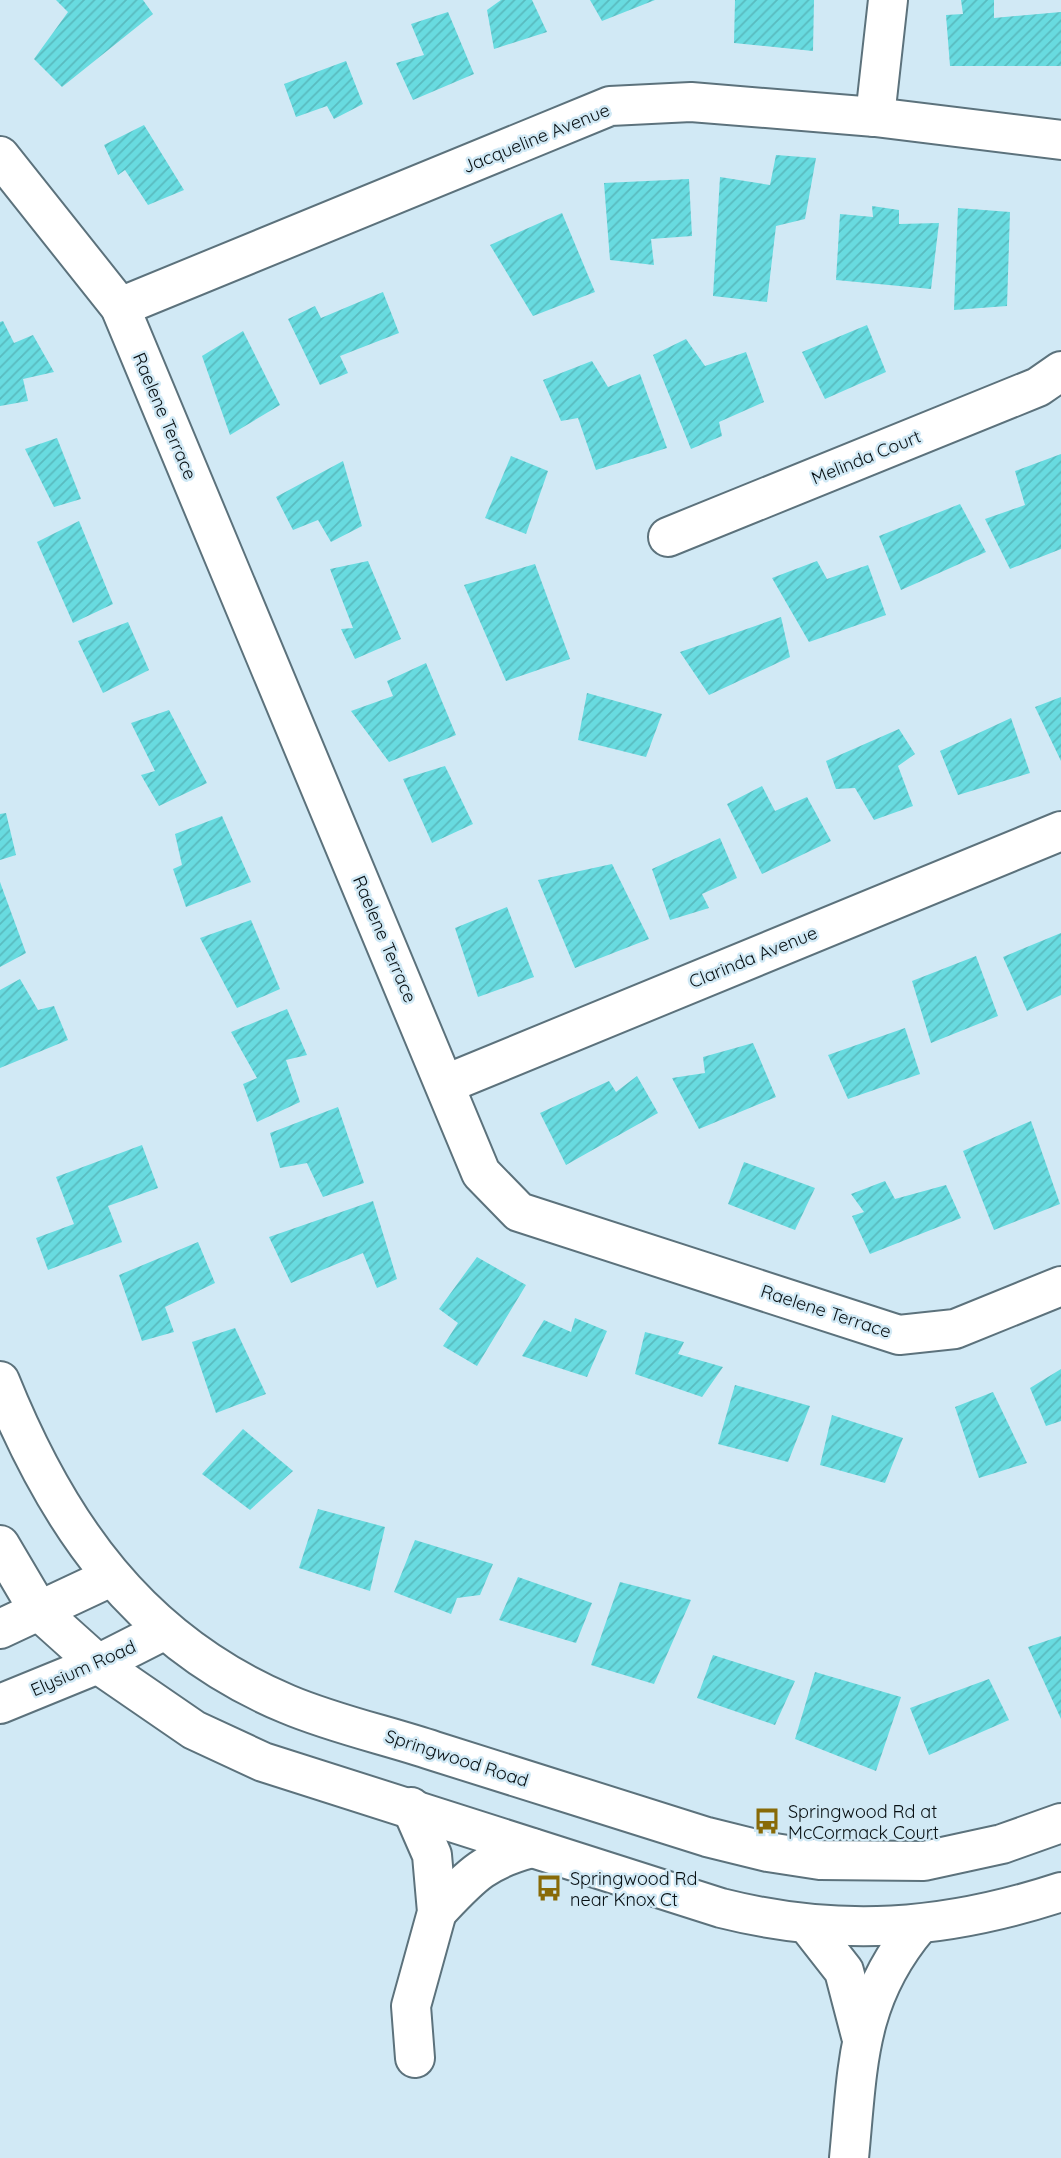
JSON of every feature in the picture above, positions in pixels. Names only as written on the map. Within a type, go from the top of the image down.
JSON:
[{"type":"street","points":[[875,117],[888,0]]},
{"type":"street","name":"Jacqueline Avenue","points":[[120,307],[610,106],[691,102],[875,117],[1061,141]]},
{"type":"street","name":"Raelene Terrace","points":[[0,156],[120,307],[481,1173],[519,1212],[899,1335],[955,1329],[1061,1286]]},
{"type":"street","name":"Melinda Court","points":[[668,537],[1038,387],[1061,371]]},
{"type":"street","name":"Clarinda Avenue","points":[[446,1084],[1061,831]]},
{"type":"street","name":"Springwood Road","points":[[0,1381],[66,1517],[111,1577],[165,1630],[211,1664],[287,1704],[707,1837],[768,1852],[820,1860],[924,1861],[1002,1844],[1061,1823]]},
{"type":"street","points":[[0,1545],[39,1611],[98,1664],[194,1730],[263,1762],[721,1908],[768,1920],[865,1928],[919,1925],[993,1913],[1061,1892]]},
{"type":"street","points":[[0,1629],[111,1577]]},
{"type":"street","name":"Elysium Road","points":[[0,1704],[98,1664],[165,1630]]},
{"type":"street","points":[[411,1807],[432,1855],[437,1912],[411,2006],[415,2058]]},
{"type":"street","points":[[437,1912],[481,1867],[503,1856],[532,1848]]},
{"type":"street","points":[[808,1925],[844,1971],[861,2036]]},
{"type":"street","points":[[849,2158],[861,2036],[883,1977],[900,1947],[919,1925]]},
{"type":"building","points":[[56,0],[143,0],[153,14],[62,87],[34,59],[68,12]]},
{"type":"building","points":[[501,0],[532,0],[547,32],[494,49],[487,10]]},
{"type":"building","points":[[590,0],[655,0],[602,21]]},
{"type":"building","points":[[735,0],[814,0],[813,51],[734,43]]},
{"type":"building","points":[[961,0],[994,0],[994,18],[1061,12],[1061,66],[950,66],[946,15],[963,14]]},
{"type":"building","points":[[448,12],[474,74],[413,100],[396,63],[424,55],[411,24]]},
{"type":"building","points":[[346,61],[363,104],[334,119],[327,106],[296,117],[284,84]]},
{"type":"building","points":[[144,125],[184,190],[148,205],[125,170],[118,175],[104,145]]},
{"type":"building","points":[[776,155],[816,158],[805,219],[776,226],[767,302],[713,296],[720,177],[770,185]]},
{"type":"building","points":[[689,179],[692,236],[651,239],[654,265],[610,260],[604,183]]},
{"type":"building","points":[[872,206],[899,210],[899,224],[939,223],[931,289],[836,280],[840,214],[873,217]]},
{"type":"building","points":[[958,208],[1010,212],[1007,306],[954,310]]},
{"type":"building","points":[[562,213],[595,292],[533,316],[490,245]]},
{"type":"building","points":[[383,292],[399,333],[340,356],[348,373],[320,385],[288,319],[315,306],[321,318]]},
{"type":"building","points":[[3,321],[14,343],[33,335],[54,372],[23,379],[28,401],[0,406],[0,322]]},
{"type":"building","points":[[867,325],[886,372],[825,399],[802,352]]},
{"type":"building","points":[[243,331],[280,405],[230,435],[202,356]]},
{"type":"building","points":[[686,339],[705,366],[746,352],[764,402],[719,422],[722,436],[691,449],[653,355]]},
{"type":"building","points":[[592,361],[608,387],[640,374],[667,448],[596,470],[578,418],[561,421],[543,380]]},
{"type":"building","points":[[57,438],[81,499],[54,507],[25,449]]},
{"type":"building","points":[[1061,454],[1061,549],[1010,569],[985,519],[1025,505],[1015,471]]},
{"type":"building","points":[[511,456],[548,471],[526,534],[485,518]]},
{"type":"building","points":[[343,461],[362,526],[331,542],[318,520],[293,530],[276,497]]},
{"type":"building","points":[[960,504],[986,552],[901,590],[879,536]]},
{"type":"building","points":[[79,521],[113,604],[73,623],[37,542]]},
{"type":"building","points":[[368,561],[401,639],[355,659],[341,629],[353,628],[330,569]]},
{"type":"building","points":[[817,561],[827,579],[868,565],[886,615],[809,642],[772,578]]},
{"type":"building","points":[[535,564],[570,659],[506,681],[464,585]]},
{"type":"building","points":[[781,617],[790,657],[709,695],[680,652]]},
{"type":"building","points":[[128,622],[149,670],[103,693],[78,641]]},
{"type":"building","points":[[426,663],[456,735],[389,762],[351,711],[393,696],[387,681]]},
{"type":"building","points":[[587,693],[662,714],[646,757],[578,740]]},
{"type":"building","points":[[1061,697],[1061,761],[1035,707]]},
{"type":"building","points":[[169,710],[207,783],[159,806],[141,775],[155,771],[131,723]]},
{"type":"building","points":[[1011,718],[1030,773],[958,795],[940,751]]},
{"type":"building","points":[[899,729],[915,754],[898,766],[913,806],[874,820],[855,788],[836,789],[826,761]]},
{"type":"building","points":[[445,766],[473,824],[432,843],[403,779]]},
{"type":"building","points":[[762,786],[775,811],[807,797],[831,841],[762,874],[727,804]]},
{"type":"building","points":[[6,813],[16,855],[0,860],[0,814]]},
{"type":"building","points":[[222,816],[251,882],[186,907],[173,869],[182,865],[175,834]]},
{"type":"building","points":[[720,838],[737,878],[702,894],[709,908],[670,920],[652,869]]},
{"type":"building","points":[[612,864],[649,939],[575,968],[538,880]]},
{"type":"building","points":[[0,882],[26,953],[0,967]]},
{"type":"building","points":[[507,907],[534,977],[478,997],[455,928]]},
{"type":"building","points":[[251,920],[280,989],[237,1008],[200,938]]},
{"type":"building","points":[[1061,933],[1061,995],[1027,1011],[1003,957]]},
{"type":"building","points":[[976,956],[998,1016],[931,1043],[912,981]]},
{"type":"building","points":[[20,979],[38,1010],[54,1006],[68,1040],[0,1068],[0,990]]},
{"type":"building","points":[[287,1009],[307,1055],[286,1060],[300,1102],[257,1122],[243,1084],[257,1078],[231,1032]]},
{"type":"building","points":[[905,1028],[920,1074],[848,1099],[828,1055]]},
{"type":"building","points":[[753,1043],[776,1097],[699,1129],[672,1078],[705,1073],[703,1057]]},
{"type":"building","points":[[637,1076],[658,1113],[566,1165],[540,1113],[609,1081],[616,1092]]},
{"type":"building","points":[[338,1107],[364,1183],[323,1197],[307,1163],[280,1168],[270,1133]]},
{"type":"building","points":[[1031,1121],[1060,1204],[994,1230],[963,1151]]},
{"type":"building","points":[[142,1145],[158,1188],[108,1206],[122,1242],[48,1270],[36,1238],[74,1224],[56,1177]]},
{"type":"building","points":[[744,1162],[815,1188],[795,1230],[728,1204]]},
{"type":"building","points":[[885,1181],[895,1199],[946,1185],[961,1218],[870,1254],[852,1216],[864,1212],[851,1194]]},
{"type":"building","points":[[373,1201],[397,1279],[377,1288],[363,1253],[291,1283],[269,1237]]},
{"type":"building","points":[[198,1242],[215,1283],[165,1307],[174,1332],[142,1341],[119,1275]]},
{"type":"building","points":[[477,1257],[526,1285],[477,1366],[443,1346],[458,1323],[439,1309]]},
{"type":"building","points":[[575,1318],[607,1331],[587,1377],[522,1356],[544,1320],[571,1332]]},
{"type":"building","points":[[235,1328],[266,1394],[216,1413],[192,1342]]},
{"type":"building","points":[[645,1332],[684,1342],[678,1354],[723,1367],[702,1397],[635,1374]]},
{"type":"building","points":[[1061,1369],[1061,1421],[1046,1426],[1030,1388]]},
{"type":"building","points":[[735,1385],[810,1406],[788,1462],[718,1444]]},
{"type":"building","points":[[993,1392],[1027,1463],[979,1478],[955,1407]]},
{"type":"building","points":[[832,1415],[903,1438],[885,1483],[820,1465]]},
{"type":"building","points":[[243,1429],[293,1471],[250,1510],[202,1474]]},
{"type":"building","points":[[318,1509],[385,1527],[370,1591],[299,1568]]},
{"type":"building","points":[[415,1540],[493,1564],[480,1595],[457,1598],[451,1614],[394,1592]]},
{"type":"building","points":[[518,1577],[592,1603],[576,1643],[499,1620]]},
{"type":"building","points":[[620,1582],[691,1600],[654,1684],[591,1665]]},
{"type":"building","points":[[1061,1636],[1061,1719],[1028,1647]]},
{"type":"building","points":[[713,1655],[795,1681],[775,1725],[697,1698]]},
{"type":"building","points":[[815,1672],[901,1697],[876,1771],[795,1739]]},
{"type":"building","points":[[989,1679],[1009,1720],[929,1755],[910,1708]]},
{"type":"place","name":"Springwood Rd at McCormack Court","points":[[767,1821]]},
{"type":"place","name":"Springwood Rd near Knox Ct","points":[[549,1888]]}]
